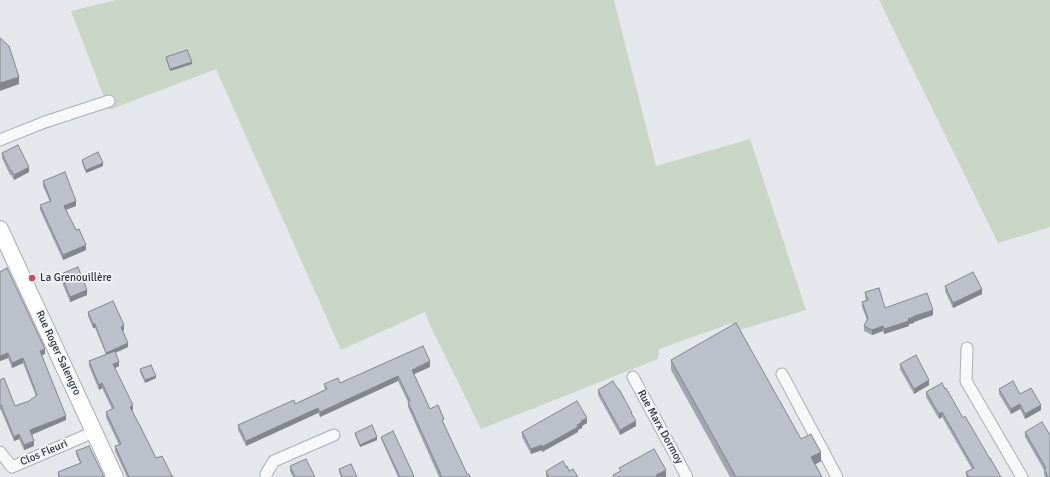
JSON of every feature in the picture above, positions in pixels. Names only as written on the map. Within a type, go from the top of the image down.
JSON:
[{"type":"street","points":[[0,140],[45,122],[109,101]]},
{"type":"street","name":"Rue Roger Salengro","points":[[0,229],[115,477]]},
{"type":"street","points":[[967,348],[966,381],[1022,477]]},
{"type":"street","points":[[782,374],[837,477]]},
{"type":"street","name":"Rue Marx Dormoy","points":[[633,377],[687,477]]},
{"type":"street","name":"Clos Fleuri","points":[[0,452],[12,467],[94,432]]},
{"type":"street","points":[[266,477],[266,474],[274,461],[334,435]]},
{"type":"green space","points":[[116,0],[614,0],[656,166],[750,139],[806,310],[736,331],[732,323],[659,349],[658,359],[481,429],[425,312],[341,350],[216,69],[109,110],[71,11]]},
{"type":"green space","points":[[879,0],[1050,0],[1050,227],[998,243]]},
{"type":"building","points":[[0,38],[9,46],[19,77],[0,83]]},
{"type":"building","points":[[187,50],[192,62],[170,69],[166,57]]},
{"type":"building","points":[[18,145],[29,167],[14,175],[2,153]]},
{"type":"building","points":[[98,152],[103,163],[86,170],[82,160]]},
{"type":"building","points":[[65,172],[76,201],[64,206],[76,230],[79,229],[86,245],[63,255],[40,205],[51,201],[43,181]]},
{"type":"building","points":[[78,267],[87,290],[70,297],[61,274]]},
{"type":"building","points":[[7,268],[45,349],[40,351],[66,416],[30,430],[34,441],[24,445],[19,434],[14,437],[0,405],[0,380],[4,378],[15,406],[29,401],[37,395],[23,358],[12,363],[8,353],[0,356],[0,272]]},
{"type":"building","points":[[973,272],[982,289],[953,303],[945,286]]},
{"type":"building","points":[[879,288],[885,308],[927,293],[933,310],[914,316],[908,319],[909,321],[884,329],[883,326],[872,330],[864,326],[868,318],[862,302],[868,300],[865,292]]},
{"type":"building","points":[[113,301],[124,325],[121,327],[128,343],[106,353],[95,324],[93,324],[88,312]]},
{"type":"building","points":[[736,323],[801,439],[811,434],[821,452],[811,457],[822,477],[736,477],[671,360]]},
{"type":"building","points":[[423,346],[430,361],[412,370],[430,409],[438,405],[444,419],[442,420],[467,474],[469,474],[470,477],[442,477],[408,402],[410,401],[398,376],[320,412],[318,408],[246,441],[238,425],[294,400],[295,404],[327,389],[324,384],[338,378],[340,383]]},
{"type":"building","points":[[115,351],[119,362],[113,364],[133,405],[130,407],[156,458],[162,456],[173,477],[129,477],[115,446],[121,444],[106,412],[114,408],[102,383],[99,385],[89,361]]},
{"type":"building","points":[[916,355],[929,380],[914,389],[900,364]]},
{"type":"building","points":[[151,365],[156,376],[145,380],[140,369]]},
{"type":"building","points":[[613,381],[619,389],[636,421],[620,430],[598,390]]},
{"type":"building","points":[[1013,381],[1020,394],[1031,388],[1041,405],[1025,414],[1020,404],[1011,409],[999,389]]},
{"type":"building","points":[[942,383],[963,418],[965,416],[1001,477],[969,477],[966,472],[974,468],[942,412],[939,414],[926,392]]},
{"type":"building","points":[[577,401],[587,418],[577,425],[578,427],[542,447],[542,445],[531,449],[522,432]]},
{"type":"building","points":[[1042,422],[1050,435],[1050,477],[1048,477],[1044,469],[1046,468],[1025,432]]},
{"type":"building","points":[[372,425],[377,437],[360,445],[355,433]]},
{"type":"building","points":[[393,431],[414,476],[412,477],[400,477],[381,437]]},
{"type":"building","points":[[89,446],[104,477],[60,477],[58,472],[81,463],[76,451]]},
{"type":"building","points":[[654,449],[666,470],[656,475],[658,477],[614,477],[613,475],[621,471],[619,468]]},
{"type":"building","points":[[306,459],[315,477],[295,477],[290,466]]},
{"type":"building","points":[[563,461],[569,471],[573,469],[578,477],[549,477],[546,471]]},
{"type":"building","points":[[351,464],[357,477],[342,477],[339,469]]},
{"type":"place","name":"La Grenouillère","points":[[32,278]]}]
